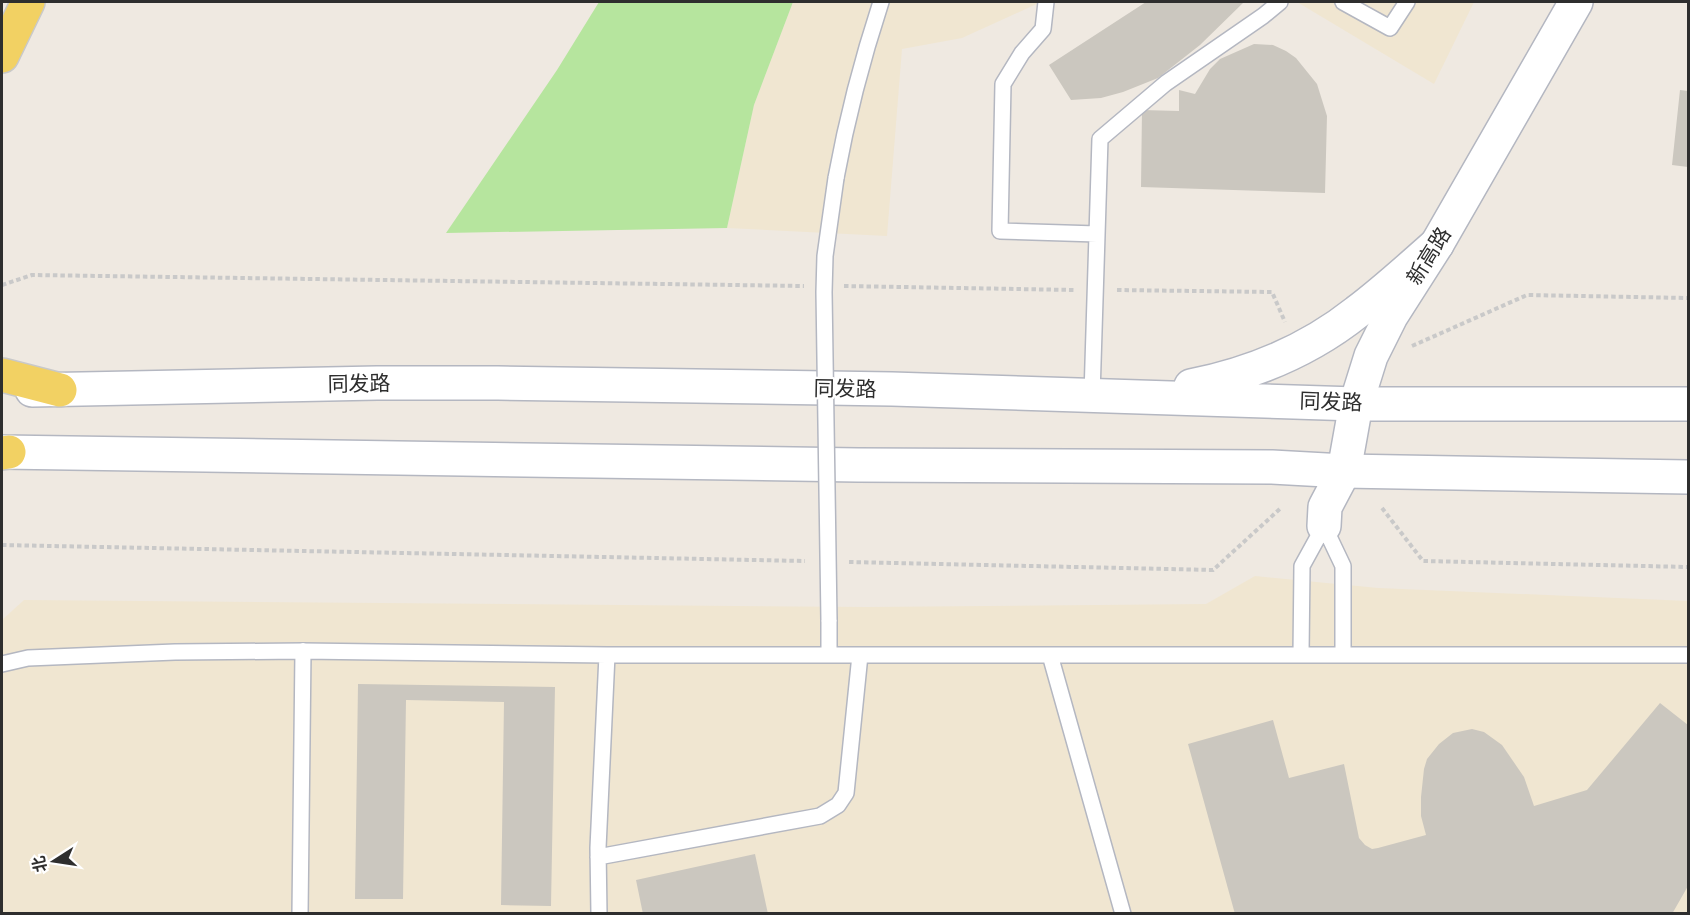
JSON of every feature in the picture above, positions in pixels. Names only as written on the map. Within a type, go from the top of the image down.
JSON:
[{"type":"main road","points":[[2,56],[27,2]]},
{"type":"main road","name":"新高路","points":[[1324,526],[1325,507],[1344,471],[1356,404],[1371,356],[1391,316],[1437,244],[1576,2]]},
{"type":"main road","points":[[1108,395],[1205,383],[1242,374],[1279,359],[1320,338],[1357,313],[1437,244]]},
{"type":"main road","points":[[2,375],[60,390]]},
{"type":"main road","name":"同发路","points":[[2,391],[365,383],[498,383],[892,389],[1356,404],[1689,404]]},
{"type":"main road","points":[[4,453],[870,465],[1272,467],[1344,471],[1689,477]]},
{"type":"lane","points":[[830,655],[825,256],[850,103],[881,2]]},
{"type":"lane","points":[[1046,2],[1043,29],[1022,53],[1003,84],[1000,231],[1097,234]]},
{"type":"lane","points":[[1108,395],[1097,234],[1100,139],[1166,83],[1280,2]]},
{"type":"lane","points":[[1343,2],[1390,28],[1407,2]]},
{"type":"lane","points":[[1324,526],[1343,566],[1343,654]]},
{"type":"lane","points":[[1301,654],[1302,566],[1324,526]]},
{"type":"lane","points":[[2,664],[28,658],[175,652],[303,651],[608,655],[1689,656]]},
{"type":"lane","points":[[300,914],[303,651]]},
{"type":"lane","points":[[599,914],[598,857],[608,655]]},
{"type":"lane","points":[[598,857],[820,816],[838,805],[846,793],[860,655]]},
{"type":"lane","points":[[1050,655],[1123,914]]},
{"type":"path","points":[[2,285],[32,275],[807,286]]},
{"type":"path","points":[[843,286],[1081,290]]},
{"type":"path","points":[[1105,290],[1272,292],[1288,328]]},
{"type":"path","points":[[1404,350],[1527,295],[1689,298]]},
{"type":"path","points":[[845,562],[1213,570],[1282,507]]},
{"type":"path","points":[[1382,508],[1423,561],[1689,567]]},
{"type":"path","points":[[2,545],[809,561]]},
{"type":"shaded area","points":[[793,2],[1041,2],[962,38],[902,49],[887,236],[727,228],[754,105]]},
{"type":"shaded area","points":[[1297,2],[1474,2],[1434,84]]},
{"type":"shaded area","points":[[1255,576],[1378,588],[1688,601],[1688,913],[2,913],[2,620],[24,600],[867,607],[1206,604]]},
{"type":"green space","points":[[599,2],[793,2],[754,105],[727,228],[446,233],[557,70]]},
{"type":"building","points":[[1146,2],[1244,2],[1200,45],[1158,78],[1101,98],[1071,100],[1049,65]]},
{"type":"building","points":[[1254,44],[1273,45],[1286,51],[1296,58],[1317,84],[1327,116],[1325,193],[1141,187],[1142,110],[1179,111],[1179,90],[1195,94],[1210,69],[1220,59]]},
{"type":"building","points":[[1680,90],[1688,91],[1688,167],[1672,165]]},
{"type":"building","points":[[358,684],[555,687],[551,906],[501,905],[504,702],[406,700],[403,899],[355,899]]},
{"type":"building","points":[[1660,703],[1688,725],[1688,886],[1672,914],[1235,914],[1188,744],[1273,720],[1289,778],[1344,764],[1359,838],[1372,849],[1426,835],[1421,816],[1424,769],[1427,759],[1439,744],[1453,733],[1472,729],[1484,732],[1502,745],[1524,777],[1534,806],[1587,790]]},
{"type":"building","points":[[755,854],[768,914],[643,914],[636,880]]}]
